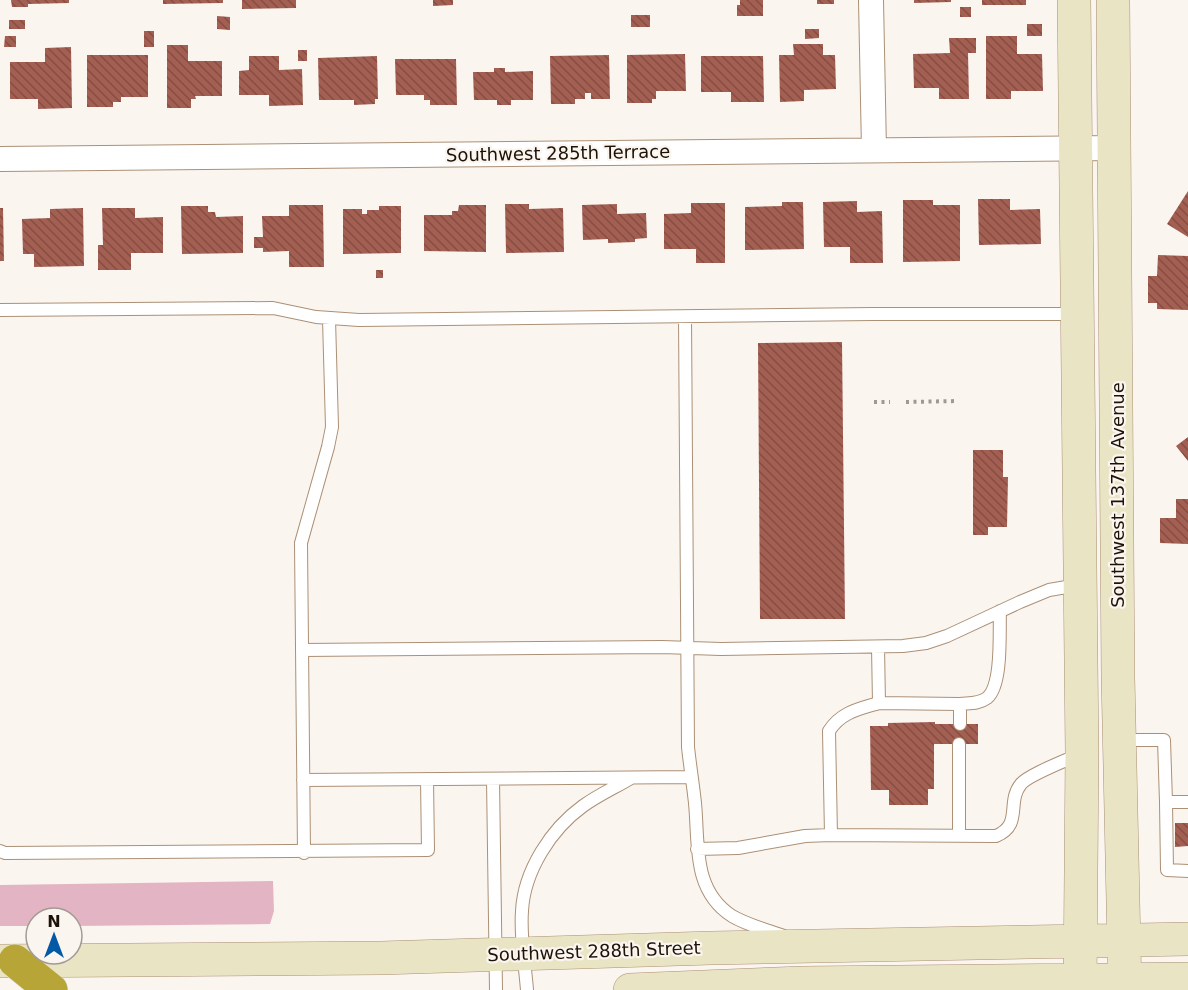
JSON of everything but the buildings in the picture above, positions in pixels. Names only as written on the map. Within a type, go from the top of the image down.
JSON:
[{"type":"highway","points":[[8,961],[51,990]]},
{"type":"main road","name":"Southwest 137th Avenue","points":[[1074,0],[1082,753],[1080,985]]},
{"type":"main road","name":"Southwest 137th Avenue","points":[[1113,0],[1116,148],[1117,584],[1125,985]]},
{"type":"main road","points":[[1080,584],[1117,584]]},
{"type":"main road","name":"Southwest 288th Street","points":[[8,961],[381,957],[808,945],[1188,939]]},
{"type":"main road","points":[[630,990],[802,986],[1125,985],[1188,979]]},
{"type":"street","points":[[871,0],[874,150]]},
{"type":"street","name":"Southwest 285th Terrace","points":[[0,159],[1116,148]]},
{"type":"lane","points":[[0,310],[273,308],[329,319],[1078,314]]},
{"type":"lane","points":[[685,316],[688,747],[699,869],[702,880],[716,902],[734,917],[808,945]]},
{"type":"lane","points":[[304,853],[301,543],[332,427],[329,319]]},
{"type":"lane","points":[[302,650],[878,647],[926,643],[947,636],[1049,590],[1080,584]]},
{"type":"lane","points":[[831,835],[829,731],[835,722],[846,713],[879,703],[960,704],[978,703],[988,698],[994,688],[999,651],[1000,611]]},
{"type":"lane","points":[[878,647],[879,703]]},
{"type":"lane","points":[[960,704],[960,724]]},
{"type":"lane","points":[[1119,740],[1164,740],[1167,870],[1188,871]]},
{"type":"lane","points":[[959,744],[959,834]]},
{"type":"lane","points":[[698,849],[738,848],[805,836],[959,834],[996,836],[1006,832],[1012,822],[1016,794],[1021,783],[1082,753]]},
{"type":"lane","points":[[303,780],[692,777]]},
{"type":"lane","points":[[496,990],[531,874],[544,849],[564,823],[585,805],[632,778]]},
{"type":"lane","points":[[0,851],[6,853],[304,853],[428,850],[427,779]]},
{"type":"lane","points":[[493,779],[509,953],[527,990]]},
{"type":"lane","points":[[1166,802],[1188,802]]},
{"type":"path","points":[[906,402],[958,401]]},
{"type":"path","points":[[874,402],[890,402]]},
{"type":"shaded area","points":[[273,881],[274,911],[270,924],[84,926],[84,906],[24,906],[24,926],[0,926],[0,885]]}]
